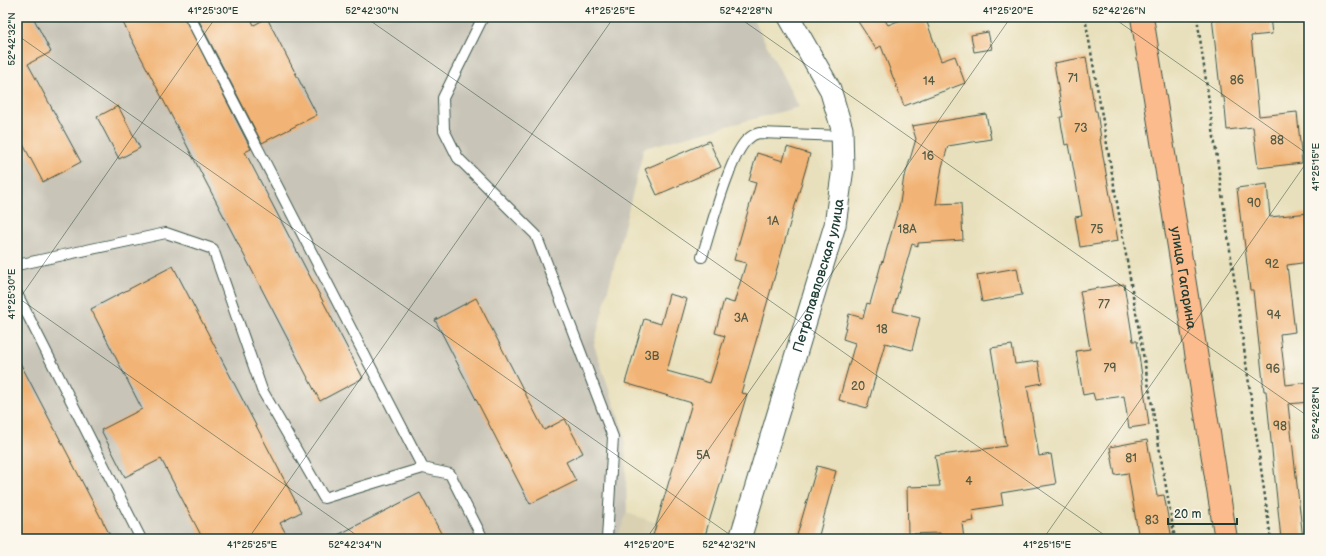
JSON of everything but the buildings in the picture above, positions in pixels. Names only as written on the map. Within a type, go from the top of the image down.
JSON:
[{"type":"main road","name":"улица Гагарина","points":[[1142,17],[1226,539]]},
{"type":"street","name":"Петропавловская улица","points":[[740,539],[835,225],[843,168],[842,129],[830,89],[789,17]]},
{"type":"lane","points":[[190,17],[423,468]]},
{"type":"lane","points":[[483,17],[443,98],[444,130],[458,158],[536,235],[613,437],[607,539]]},
{"type":"lane","points":[[702,257],[730,169],[747,139],[759,133],[843,136]]},
{"type":"lane","points":[[17,265],[166,233],[213,249],[262,390],[324,498],[423,468],[450,474],[483,539]]},
{"type":"lane","points":[[17,294],[141,539]]},
{"type":"path","points":[[1085,17],[1175,539]]},
{"type":"path","points":[[1197,17],[1271,539]]},
{"type":"shaded area","points":[[17,17],[752,17],[799,107],[644,148],[594,345],[625,436],[627,513],[617,539],[17,539]]},
{"type":"shaded area","points":[[627,513],[705,539],[617,539]]}]
